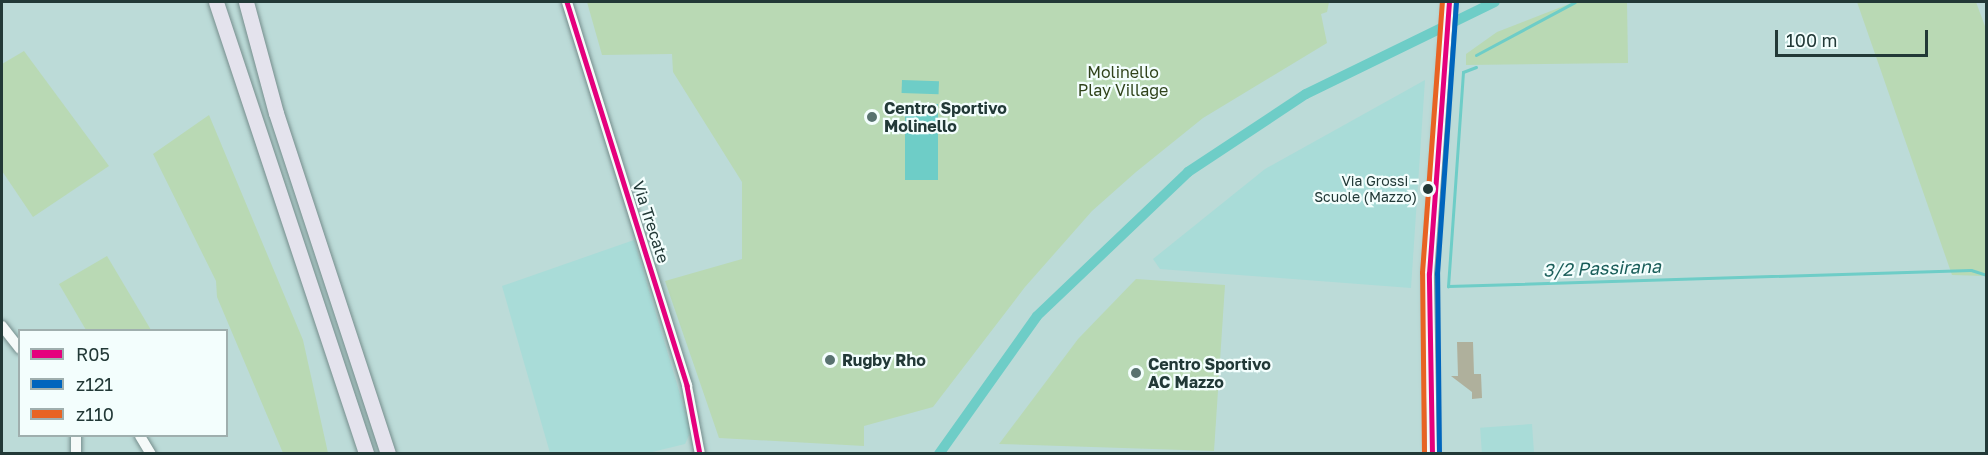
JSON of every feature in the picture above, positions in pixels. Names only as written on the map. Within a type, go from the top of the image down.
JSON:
[{"type":"highway","points":[[216,2],[366,453]]},
{"type":"highway","points":[[246,2],[276,113],[388,453]]},
{"type":"street","name":"Via Trecate","points":[[567,2],[687,386],[700,453]]},
{"type":"street","points":[[1432,453],[1429,274],[1449,2]]},
{"type":"street","points":[[2,326],[18,346]]},
{"type":"street","points":[[76,437],[76,453]]},
{"type":"street","points":[[141,437],[151,453]]},
{"type":"shaded area","points":[[1425,80],[1411,288],[1160,269],[1153,259],[1265,169]]},
{"type":"shaded area","points":[[634,240],[691,431],[685,444],[648,453],[550,453],[502,286]]},
{"type":"shaded area","points":[[1532,424],[1534,453],[1482,454],[1480,428]]},
{"type":"green space","name":"Molinello Play Village","points":[[587,2],[1329,2],[1327,12],[1321,14],[1327,43],[1203,118],[1136,172],[1092,211],[1025,287],[933,407],[864,426],[864,446],[719,438],[665,281],[742,259],[742,182],[673,72],[672,54],[602,55]]},
{"type":"green space","points":[[1574,2],[1627,2],[1628,63],[1466,65],[1466,54],[1497,32]]},
{"type":"green space","points":[[1857,2],[1976,2],[1986,29],[1986,276],[1952,275]]},
{"type":"green space","points":[[24,51],[109,166],[33,217],[2,171],[2,64]]},
{"type":"green space","points":[[209,115],[303,340],[328,453],[283,453],[217,297],[216,281],[153,154]]},
{"type":"green space","points":[[107,256],[150,329],[85,329],[59,284]]},
{"type":"green space","name":"Centro Sportivo AC Mazzo","points":[[1136,279],[1225,285],[1214,451],[999,444],[1078,339]]},
{"type":"water","points":[[902,80],[939,81],[939,94],[902,93]]},
{"type":"water","points":[[905,104],[938,104],[938,180],[905,180]]},
{"type":"building","points":[[1457,342],[1473,342],[1474,374],[1481,374],[1482,398],[1472,399],[1472,392],[1451,376],[1458,376]]},
{"type":"waterway","points":[[939,454],[1037,316],[1188,172],[1306,94],[1495,2]]},
{"type":"waterway","name":"3/2 Passirana","points":[[1476,55],[1575,2]]},
{"type":"waterway","name":"3/2 Passirana","points":[[1476,67],[1463,72],[1448,286],[1971,270],[1986,275]]},
{"type":"transit line","name":"R05","points":[[567,2],[687,386],[700,454]]},
{"type":"transit line","name":"z110","points":[[1424,454],[1422,273],[1442,2]]},
{"type":"transit line","name":"R05","points":[[1432,454],[1429,274],[1449,2]]},
{"type":"transit line","name":"z121","points":[[1439,454],[1437,274],[1456,3]]},
{"type":"place","name":"Centro Sportivo Molinello","points":[[872,117]]},
{"type":"place","name":"Via Grossi - Scuole (Mazzo)","points":[[1428,189]]},
{"type":"place","name":"Rugby Rho","points":[[830,360]]},
{"type":"place","name":"Centro Sportivo AC Mazzo","points":[[1136,373]]}]
